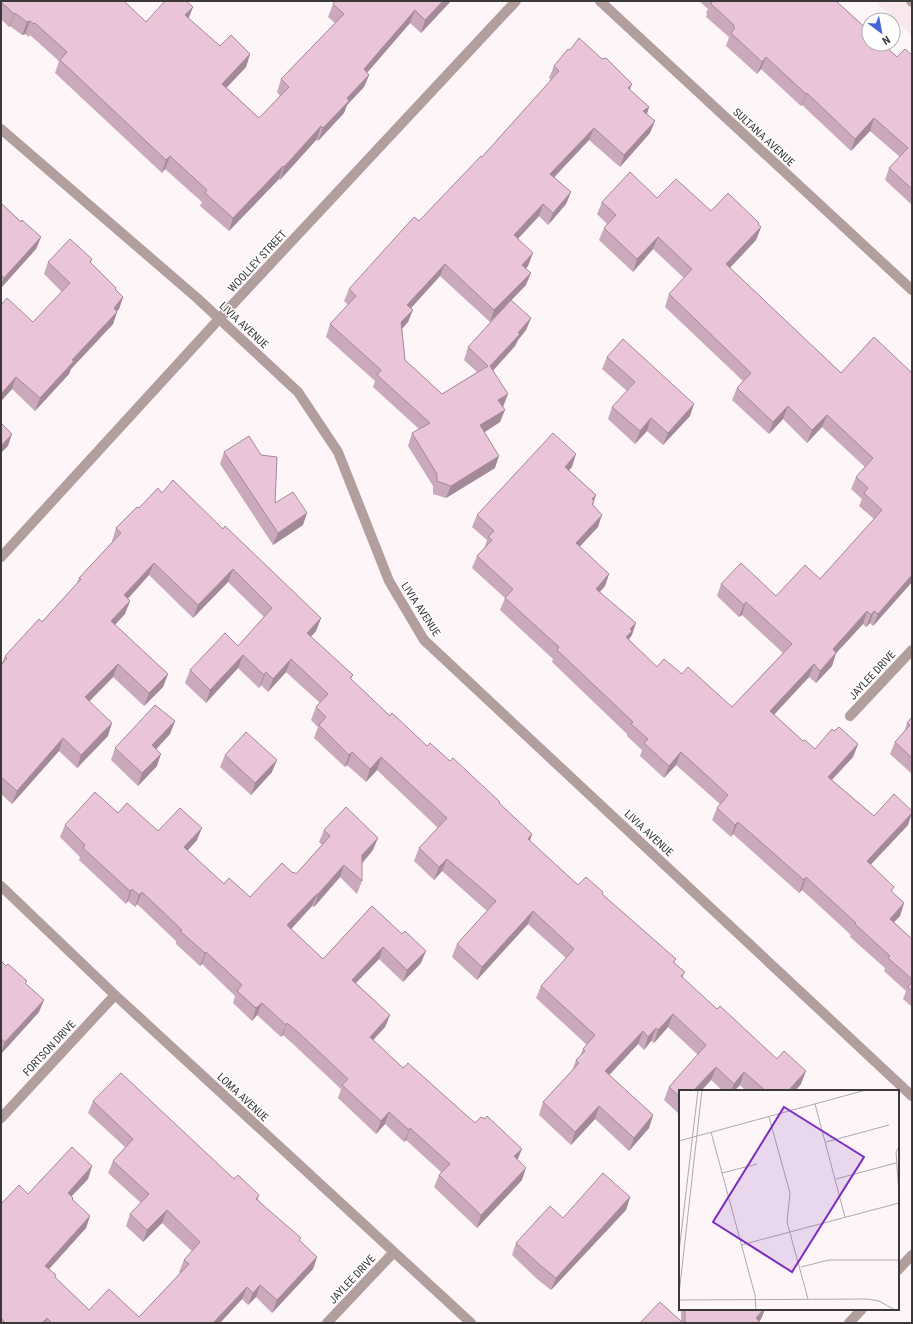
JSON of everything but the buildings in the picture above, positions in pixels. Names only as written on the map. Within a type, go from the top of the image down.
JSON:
[{"type":"street","name":"WOOLLEY STREET","points":[[1,557],[220,318],[516,1]]},
{"type":"street","name":"SULTANA AVENUE","points":[[600,1],[912,290]]},
{"type":"street","name":"LIVIA AVENUE","points":[[1,129],[220,318],[298,392],[338,452],[389,581],[424,640],[912,1096]]},
{"type":"street","name":"JAYLEE DRIVE","points":[[850,716],[912,650]]},
{"type":"street","name":"LOMA AVENUE","points":[[1,886],[115,995],[471,1323]]},
{"type":"street","name":"FORTSON DRIVE","points":[[1,1118],[115,995]]},
{"type":"street","name":"JAYLEE DRIVE","points":[[327,1323],[394,1252]]},
{"type":"street","points":[[899,1269],[912,1255]]},
{"type":"street","points":[[849,1323],[861,1310]]},
{"type":"shaded area","points":[[875,1],[912,1],[912,36],[901,26],[901,12],[887,12]]}]
